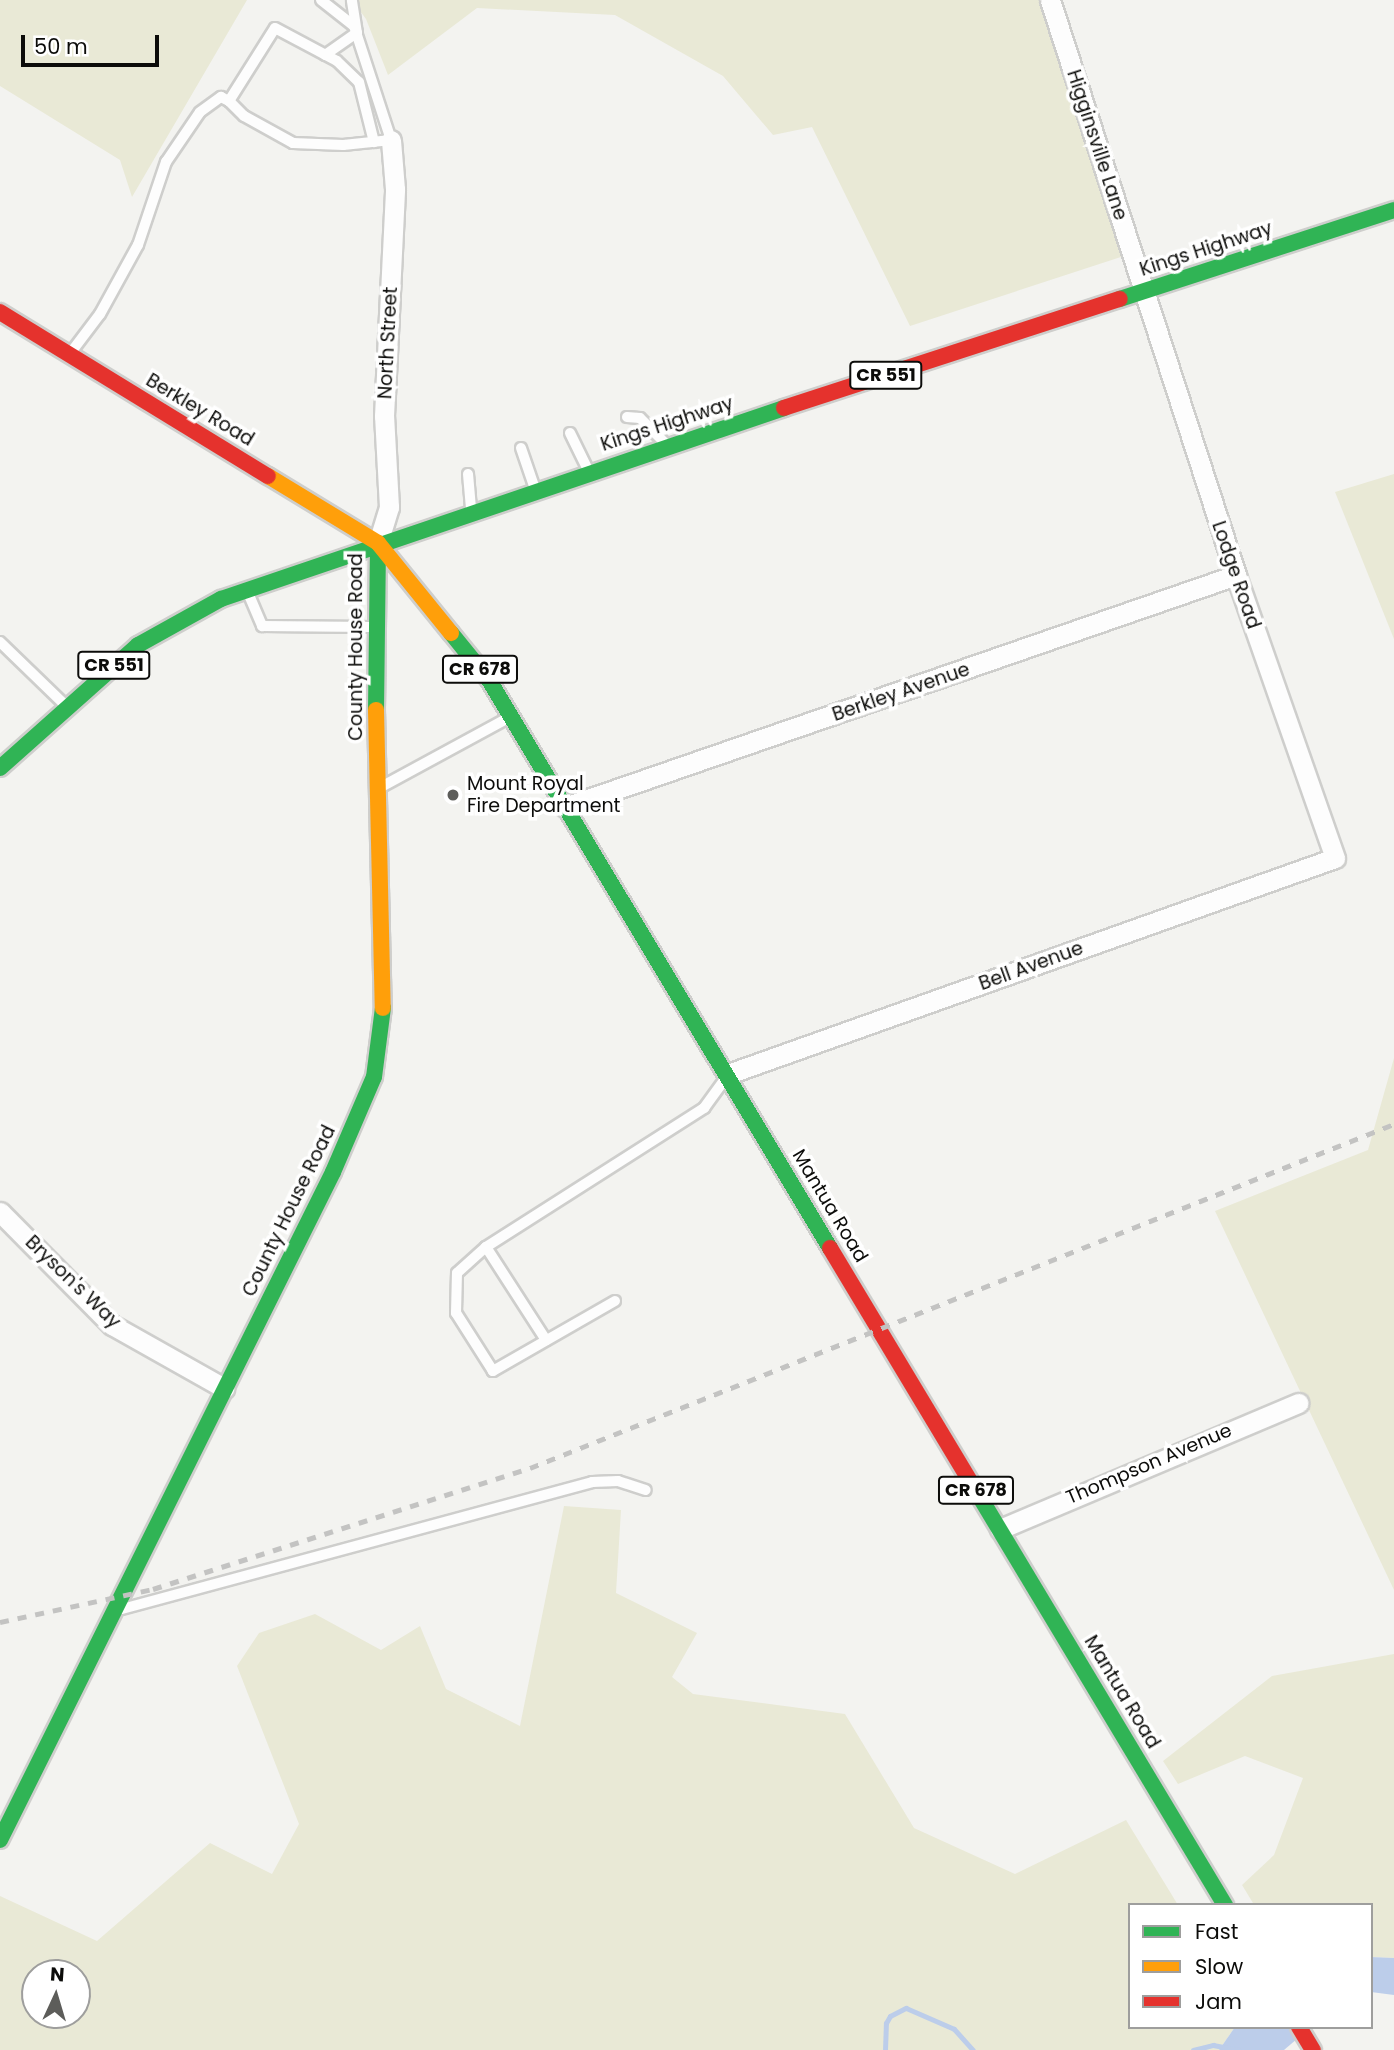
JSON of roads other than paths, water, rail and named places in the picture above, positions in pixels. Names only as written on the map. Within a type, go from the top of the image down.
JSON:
[{"type":"main road","name":"Kings Highway","points":[[0,768],[138,645],[197,610],[246,589],[589,472],[1394,210]]},
{"type":"main road","name":"Berkley Road","points":[[0,312],[378,543]]},
{"type":"main road","name":"County House Road","points":[[0,1840],[332,1172],[374,1077],[383,1010],[374,627],[378,543]]},
{"type":"main road","name":"Mantua Road","points":[[378,543],[481,671],[511,717],[1224,1903]]},
{"type":"main road","points":[[1300,2029],[1313,2049]]},
{"type":"street","name":"Higginsville Lane","points":[[1050,0],[1144,290]]},
{"type":"street","name":"North Street","points":[[378,543],[389,507],[384,416],[395,189],[382,141]]},
{"type":"street","name":"Lodge Road","points":[[1144,290],[1236,575],[1335,858]]},
{"type":"street","name":"Berkley Avenue","points":[[565,807],[1236,575]]},
{"type":"street","name":"Bell Avenue","points":[[728,1074],[1335,858]]},
{"type":"street","name":"Bryson's Way","points":[[0,1212],[112,1325],[224,1388]]},
{"type":"street","name":"Thompson Avenue","points":[[1000,1529],[1299,1403]]},
{"type":"lane","points":[[321,0],[357,33]]},
{"type":"lane","points":[[352,0],[382,141]]},
{"type":"lane","points":[[229,101],[275,28],[326,55],[359,82],[382,141]]},
{"type":"lane","points":[[326,55],[357,33]]},
{"type":"lane","points":[[69,354],[100,314],[138,245],[166,162],[200,112],[221,97],[244,116],[293,143],[382,141]]},
{"type":"lane","points":[[627,417],[640,418],[668,446]]},
{"type":"lane","points":[[570,433],[589,472]]},
{"type":"lane","points":[[521,448],[535,490]]},
{"type":"lane","points":[[468,474],[471,512]]},
{"type":"lane","points":[[246,589],[262,626],[374,627]]},
{"type":"lane","points":[[0,642],[67,706]]},
{"type":"lane","points":[[377,789],[511,717]]},
{"type":"lane","points":[[615,1301],[493,1371],[456,1313],[457,1273],[486,1247],[704,1108],[728,1074]]},
{"type":"lane","points":[[486,1247],[546,1340]]},
{"type":"lane","points":[[111,1612],[592,1482],[618,1481],[646,1490]]},
{"type":"water","points":[[1373,1957],[1394,1958],[1394,1995],[1373,1992]]},
{"type":"water","points":[[1234,2029],[1309,2029],[1284,2050],[1219,2050]]},
{"type":"waterway","points":[[885,2050],[886,2023],[890,2016],[906,2008],[954,2029],[973,2050]]},
{"type":"waterway","points":[[1193,2050],[1213,2045],[1239,2050]]},
{"type":"railway","points":[[0,1622],[153,1589],[530,1468],[1394,1124]]},
{"type":"place","name":"Mount Royal Fire Department","points":[[453,795]]}]
